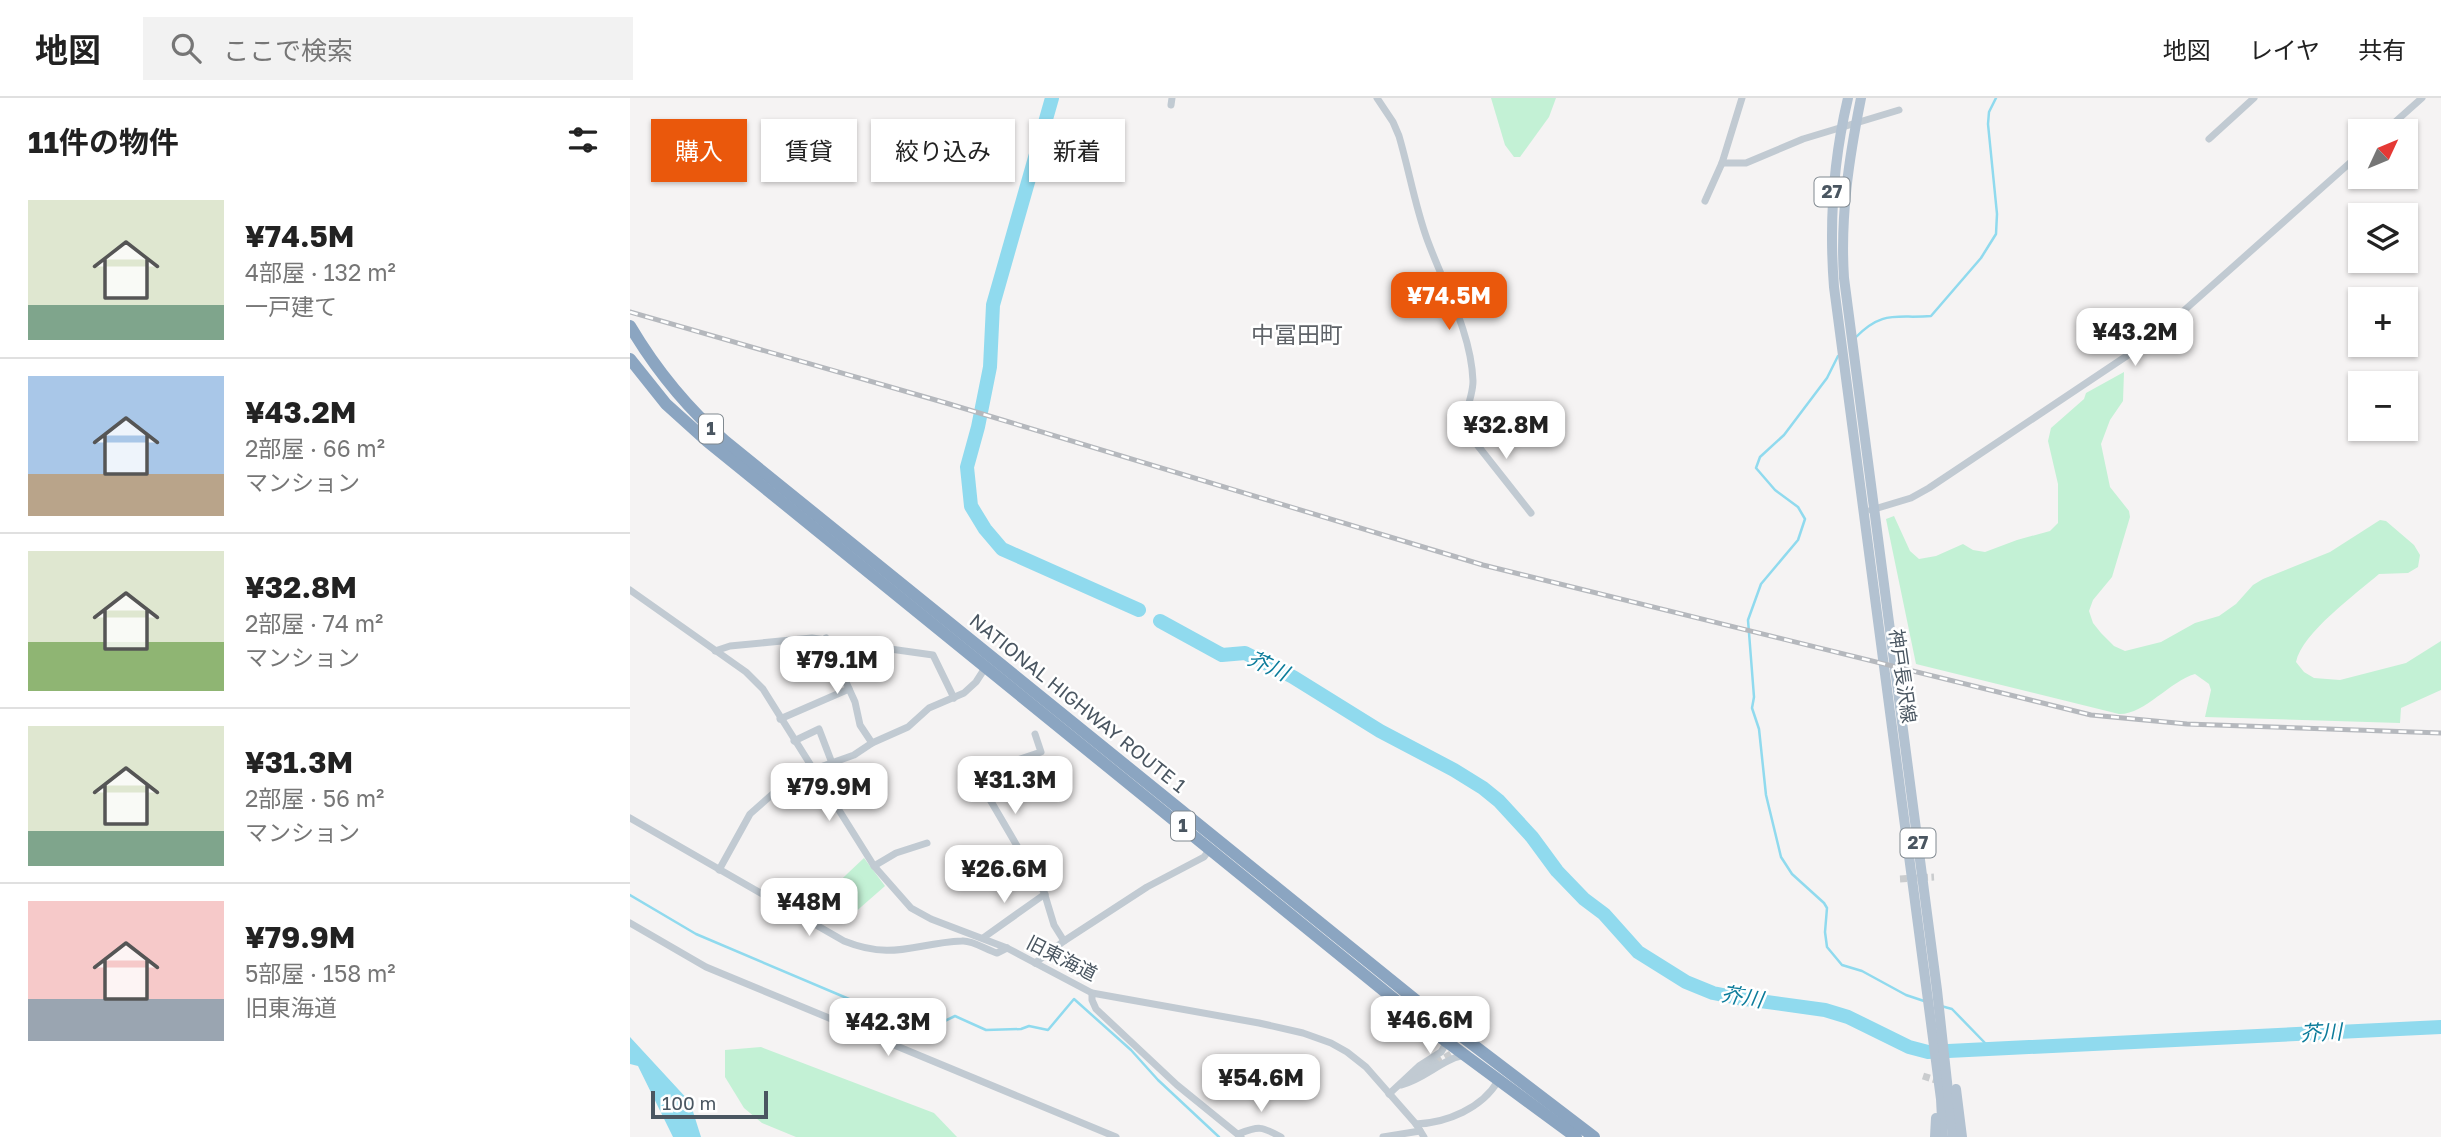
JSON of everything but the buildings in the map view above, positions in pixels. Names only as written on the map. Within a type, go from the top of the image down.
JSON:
[{"type":"highway","name":"NATIONAL HIGHWAY ROUTE 1","points":[[630,326],[664,377],[695,414],[726,442],[1434,1016],[1594,1137]]},
{"type":"highway","name":"NATIONAL HIGHWAY ROUTE 1","points":[[630,359],[650,386],[691,428],[1447,1042],[1576,1137]]},
{"type":"main road","name":"27","points":[[1841,128],[1848,98]]},
{"type":"main road","name":"27","points":[[1856,122],[1861,98]]},
{"type":"main road","name":"神戸長沢線","points":[[1856,122],[1845,190],[1842,249],[1844,278],[1869,510],[1930,977],[1946,1073],[1962,1137]]},
{"type":"main road","name":"神戸長沢線","points":[[1841,128],[1832,191],[1834,287],[1849,404],[1869,510]]},
{"type":"main road","name":"神戸長沢線","points":[[1930,977],[1937,990],[1953,1137]]},
{"type":"main road","name":"神戸長沢線","points":[[1936,1137],[1934,1097],[1946,1073]]},
{"type":"main road","name":"神戸長沢線","points":[[1943,1137],[1946,1073]]},
{"type":"street","points":[[1377,98],[1399,136],[1427,239],[1466,341],[1473,383],[1461,428],[1531,513]]},
{"type":"street","points":[[1705,201],[1722,163],[1742,98]]},
{"type":"street","points":[[2209,139],[2254,98]]},
{"type":"street","points":[[2398,119],[2422,98]]},
{"type":"street","points":[[1722,163],[1746,163],[1803,139],[1899,110]]},
{"type":"street","points":[[1869,510],[1911,498],[1929,488],[2152,339],[2348,165]]},
{"type":"street","name":"旧東海道","points":[[630,590],[746,672],[763,689],[874,866],[911,908],[1007,948],[1093,993],[1314,1036],[1331,1043],[1357,1059],[1420,1131]]},
{"type":"street","points":[[715,651],[772,640],[826,638],[933,655],[948,691],[954,698]]},
{"type":"street","points":[[826,638],[855,702],[860,725],[872,743]]},
{"type":"street","points":[[719,870],[750,814],[774,792],[811,769],[854,755],[872,743],[908,727],[929,708],[954,698],[976,682],[985,668]]},
{"type":"street","points":[[780,719],[849,689]]},
{"type":"street","points":[[794,741],[819,729],[832,763]]},
{"type":"street","points":[[1035,734],[1041,752],[975,774],[1045,894],[1054,925],[1064,941]]},
{"type":"street","points":[[630,818],[858,947],[902,951],[964,941],[998,953],[1007,948]]},
{"type":"street","points":[[874,866],[896,853],[927,843]]},
{"type":"street","points":[[1035,963],[1147,887],[1204,857],[1211,849]]},
{"type":"street","points":[[983,938],[1045,894]]},
{"type":"street","points":[[630,923],[706,967],[1116,1137]]},
{"type":"street","points":[[1093,993],[1092,1000],[1096,1009],[1177,1085],[1239,1136],[1255,1128],[1264,1128],[1281,1137]]},
{"type":"street","points":[[1401,1085],[1419,1066],[1441,1052],[1447,1042]]},
{"type":"street","points":[[1401,1085],[1417,1081],[1452,1059],[1465,1055]]},
{"type":"street","points":[[1389,1094],[1436,1063]]},
{"type":"street","points":[[1384,1137],[1420,1131],[1431,1124],[1453,1117],[1483,1098],[1498,1081]]},
{"type":"green space","points":[[1491,98],[1556,98],[1549,117],[1520,157],[1514,157],[1505,145]]},
{"type":"green space","points":[[2124,372],[2123,401],[2110,420],[2101,444],[2110,487],[2129,511],[2130,517],[2112,577],[2093,600],[2089,611],[2093,623],[2101,633],[2114,646],[2125,651],[2161,642],[2195,623],[2219,616],[2263,579],[2330,552],[2380,520],[2386,521],[2414,545],[2420,555],[2418,567],[2408,573],[2379,574],[2319,627],[2300,651],[2296,662],[2304,672],[2314,678],[2340,680],[2406,663],[2441,641],[2441,690],[2401,708],[2400,723],[2205,717],[2211,690],[2209,684],[2195,674],[2176,683],[2138,709],[2119,714],[1916,664],[1886,519],[1894,516],[1910,551],[1919,559],[1936,556],[1963,544],[1973,550],[1985,552],[2050,531],[2058,523],[2058,484],[2048,441],[2051,428],[2084,399],[2086,393]]},
{"type":"green space","points":[[864,858],[885,886],[853,914],[839,908],[829,891]]},
{"type":"green space","points":[[761,1047],[934,1113],[957,1137],[796,1137],[762,1123],[744,1108],[725,1077],[725,1050]]},
{"type":"water","points":[[630,1037],[690,1102],[701,1137],[673,1137],[638,1066],[630,1064]]},
{"type":"waterway","name":"芥川","points":[[1052,98],[993,305],[990,367],[967,467],[971,506],[1002,549],[1139,610]]},
{"type":"waterway","points":[[1855,338],[1882,319],[1931,316],[1981,258],[1996,234],[1997,214],[1988,124],[1989,112],[1996,98]]},
{"type":"waterway","points":[[1838,356],[1827,378],[1784,435],[1760,457],[1756,468],[1775,490],[1798,507],[1805,519],[1798,540],[1761,584],[1748,620],[1754,697],[1752,708],[1759,729],[1766,795],[1781,857],[1792,874],[1827,908],[1827,947],[1842,965],[1862,971],[1906,995],[1924,1001]]},
{"type":"waterway","name":"芥川","points":[[1160,621],[1222,655],[1245,653],[1293,677],[1380,731],[1483,788],[1499,801],[1532,837],[1557,871],[1584,899],[1604,914],[1638,952],[1686,982],[1713,993],[1825,1010],[1848,1017],[1909,1047],[1928,1052],[2441,1027]]},
{"type":"waterway","points":[[630,895],[696,934],[875,1010],[930,1028],[955,1016],[986,1030],[1021,1029],[1029,1026],[1048,1030],[1074,999],[1131,1050],[1158,1080],[1219,1137]]},
{"type":"waterway","points":[[1941,1006],[1952,1009],[1986,1044],[1986,1050]]},
{"type":"tunnel","points":[[1900,879],[1934,877]]},
{"type":"tunnel","points":[[1469,1043],[1482,1035]]},
{"type":"tunnel","points":[[1436,1063],[1459,1049]]},
{"type":"tunnel","points":[[1923,1076],[1942,1082]]},
{"type":"railway","points":[[630,312],[946,403],[1483,565],[2091,715],[2187,724],[2441,733]]},
{"type":"district","name":"中冨田町","points":[[1297,335]]}]
